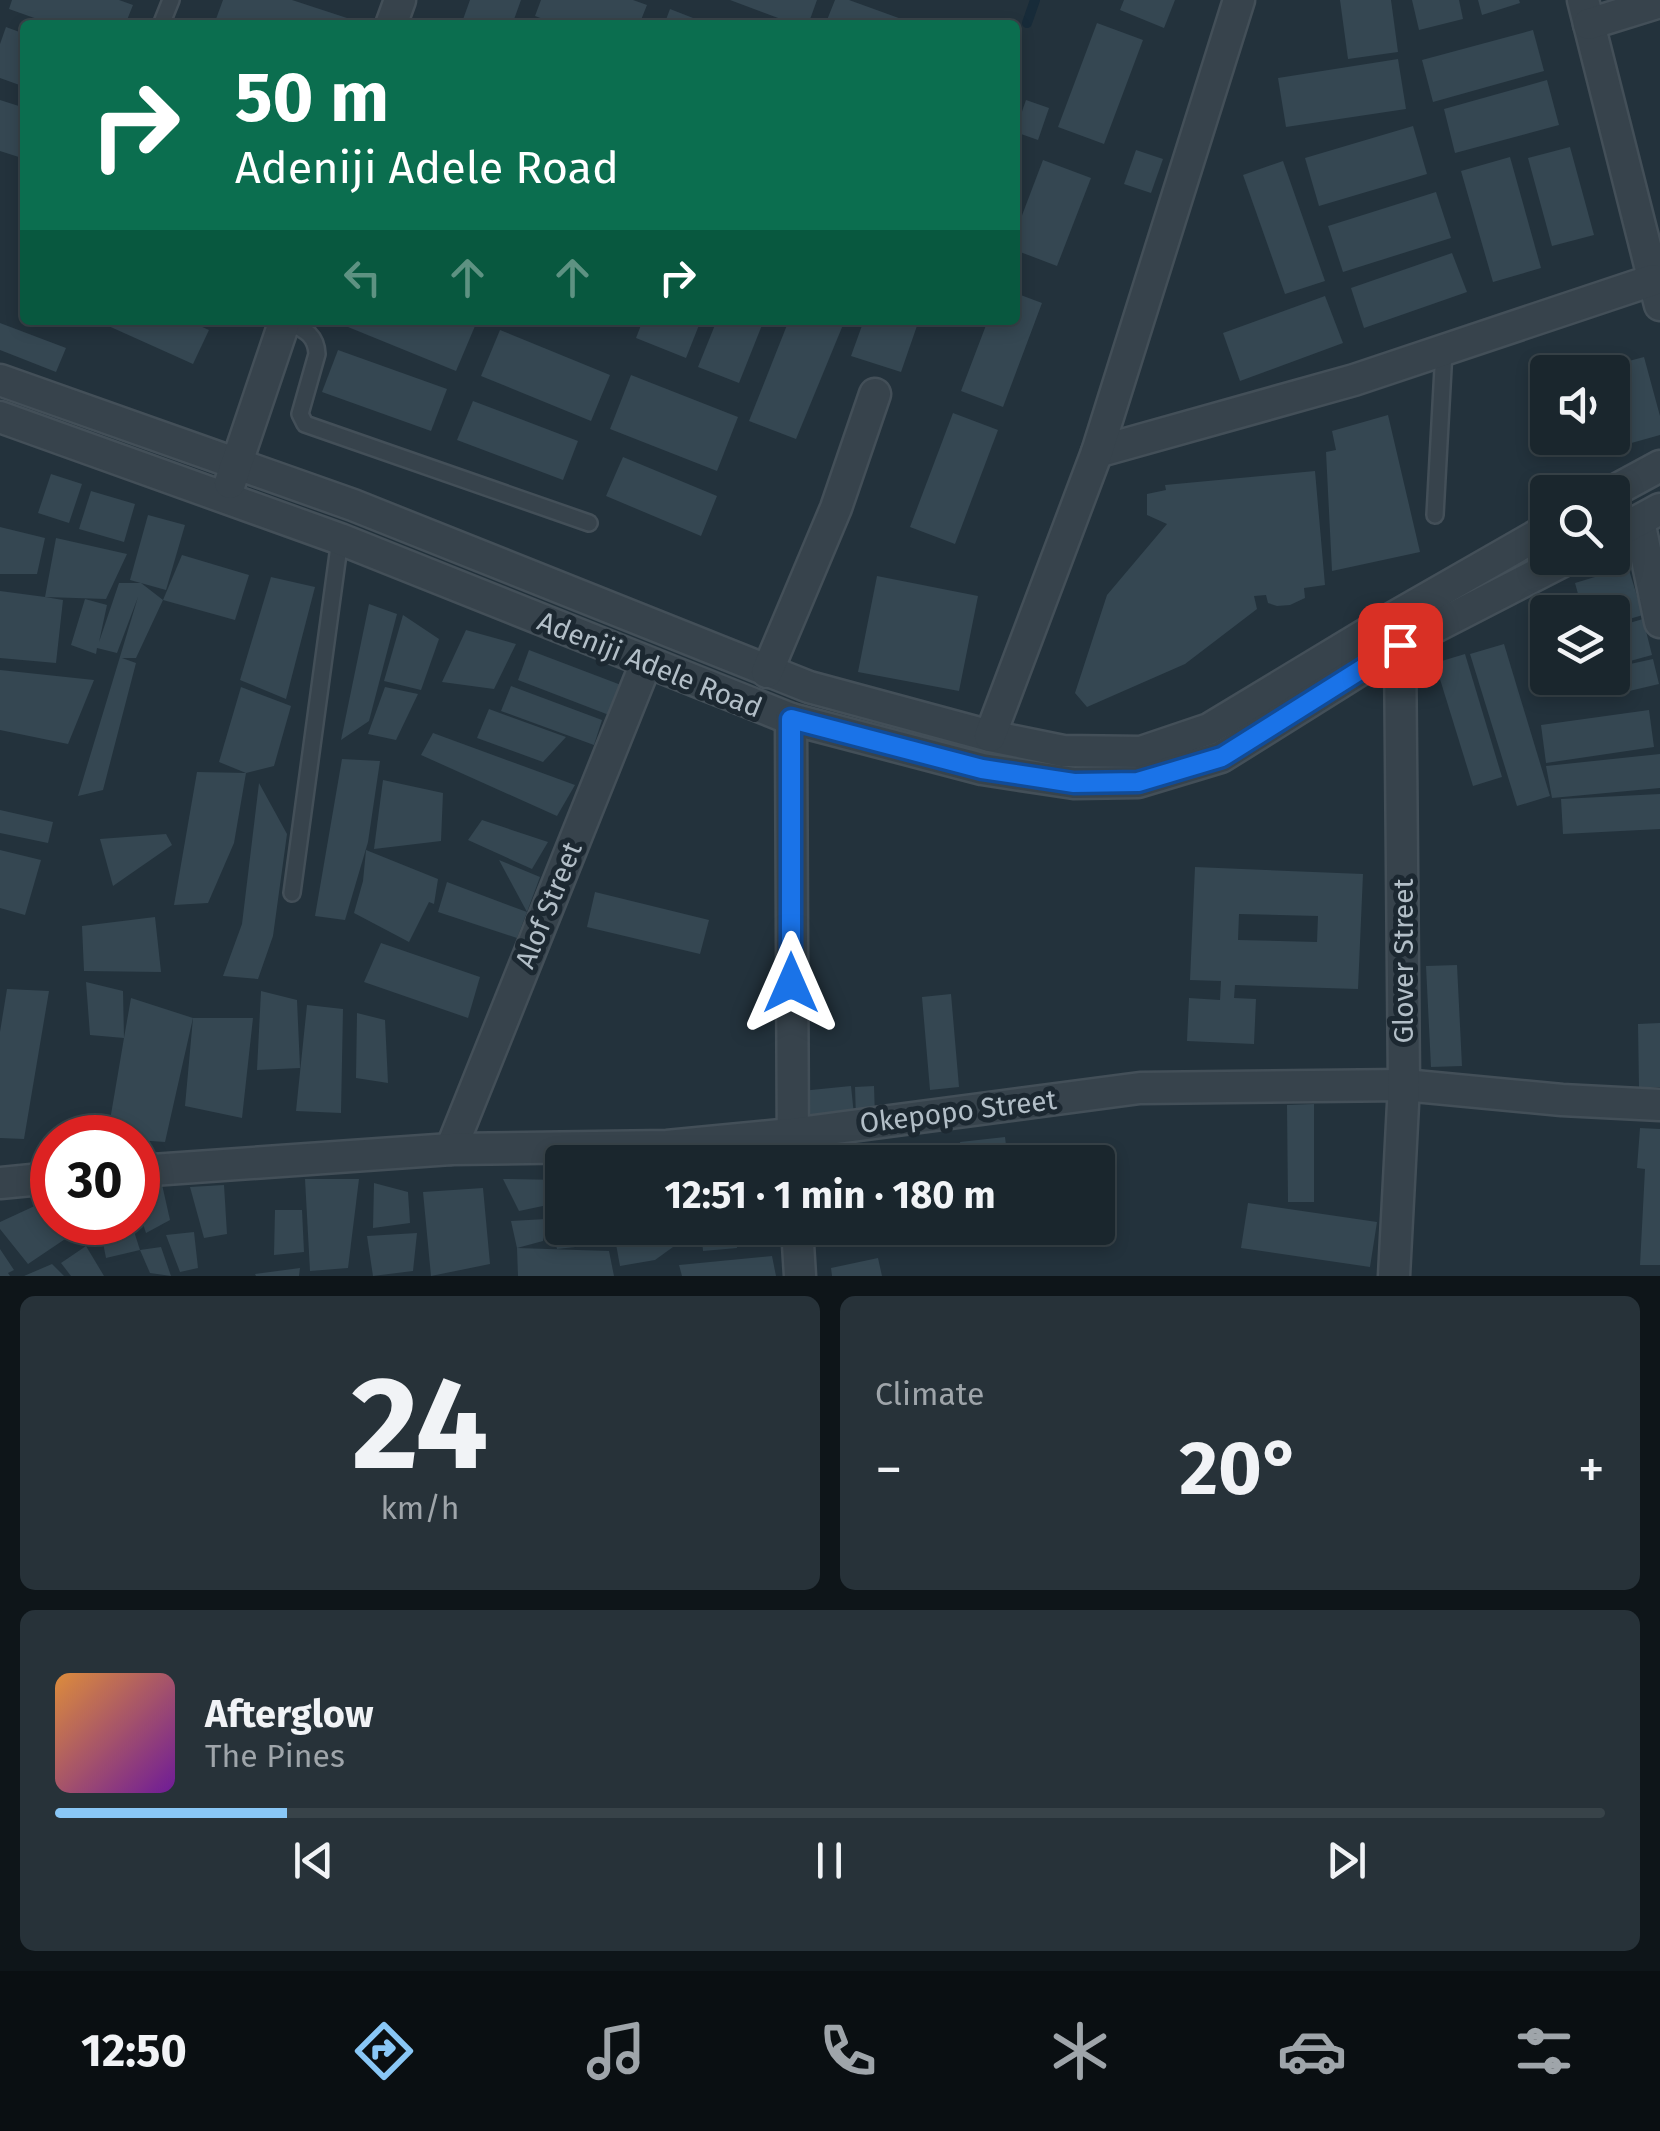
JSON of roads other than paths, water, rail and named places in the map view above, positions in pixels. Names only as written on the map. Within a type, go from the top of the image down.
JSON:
[{"type":"street","points":[[990,736],[1097,452],[1239,0]]},
{"type":"street","points":[[1097,452],[1656,292],[1586,12],[1660,2]]},
{"type":"street","points":[[225,498],[283,325]]},
{"type":"street","name":"Adeniji Adele Road","points":[[0,380],[353,505],[809,687],[1063,752],[1141,752],[1209,729],[1390,618],[1530,539]]},
{"type":"street","points":[[767,672],[836,508],[875,394]]},
{"type":"street","name":"Adeniji Adele Road","points":[[0,417],[340,540],[791,719],[982,769],[1074,783],[1138,782],[1222,757],[1400,645],[1537,575]]},
{"type":"street","points":[[1630,482],[1660,466]]},
{"type":"street","points":[[1637,522],[1660,622]]},
{"type":"street","name":"Glover Street","points":[[1394,1276],[1404,1085],[1400,645]]},
{"type":"street","name":"Alof Street","points":[[451,1148],[646,663]]},
{"type":"street","points":[[791,719],[792,1145]]},
{"type":"street","name":"Okepopo Street","points":[[809,1145],[1140,1088],[1404,1085],[1660,1105]]},
{"type":"street","name":"Okepopo Street","points":[[160,1168],[451,1148],[545,1147]]},
{"type":"street","points":[[0,1183],[30,1180]]},
{"type":"street","points":[[798,1245],[800,1276]]},
{"type":"lane","points":[[295,325],[310,333],[317,344],[300,414],[305,424],[589,523]]},
{"type":"lane","points":[[1435,516],[1444,350]]},
{"type":"lane","points":[[292,892],[340,540]]},
{"type":"waterway","points":[[1027,23],[1035,0]]}]
